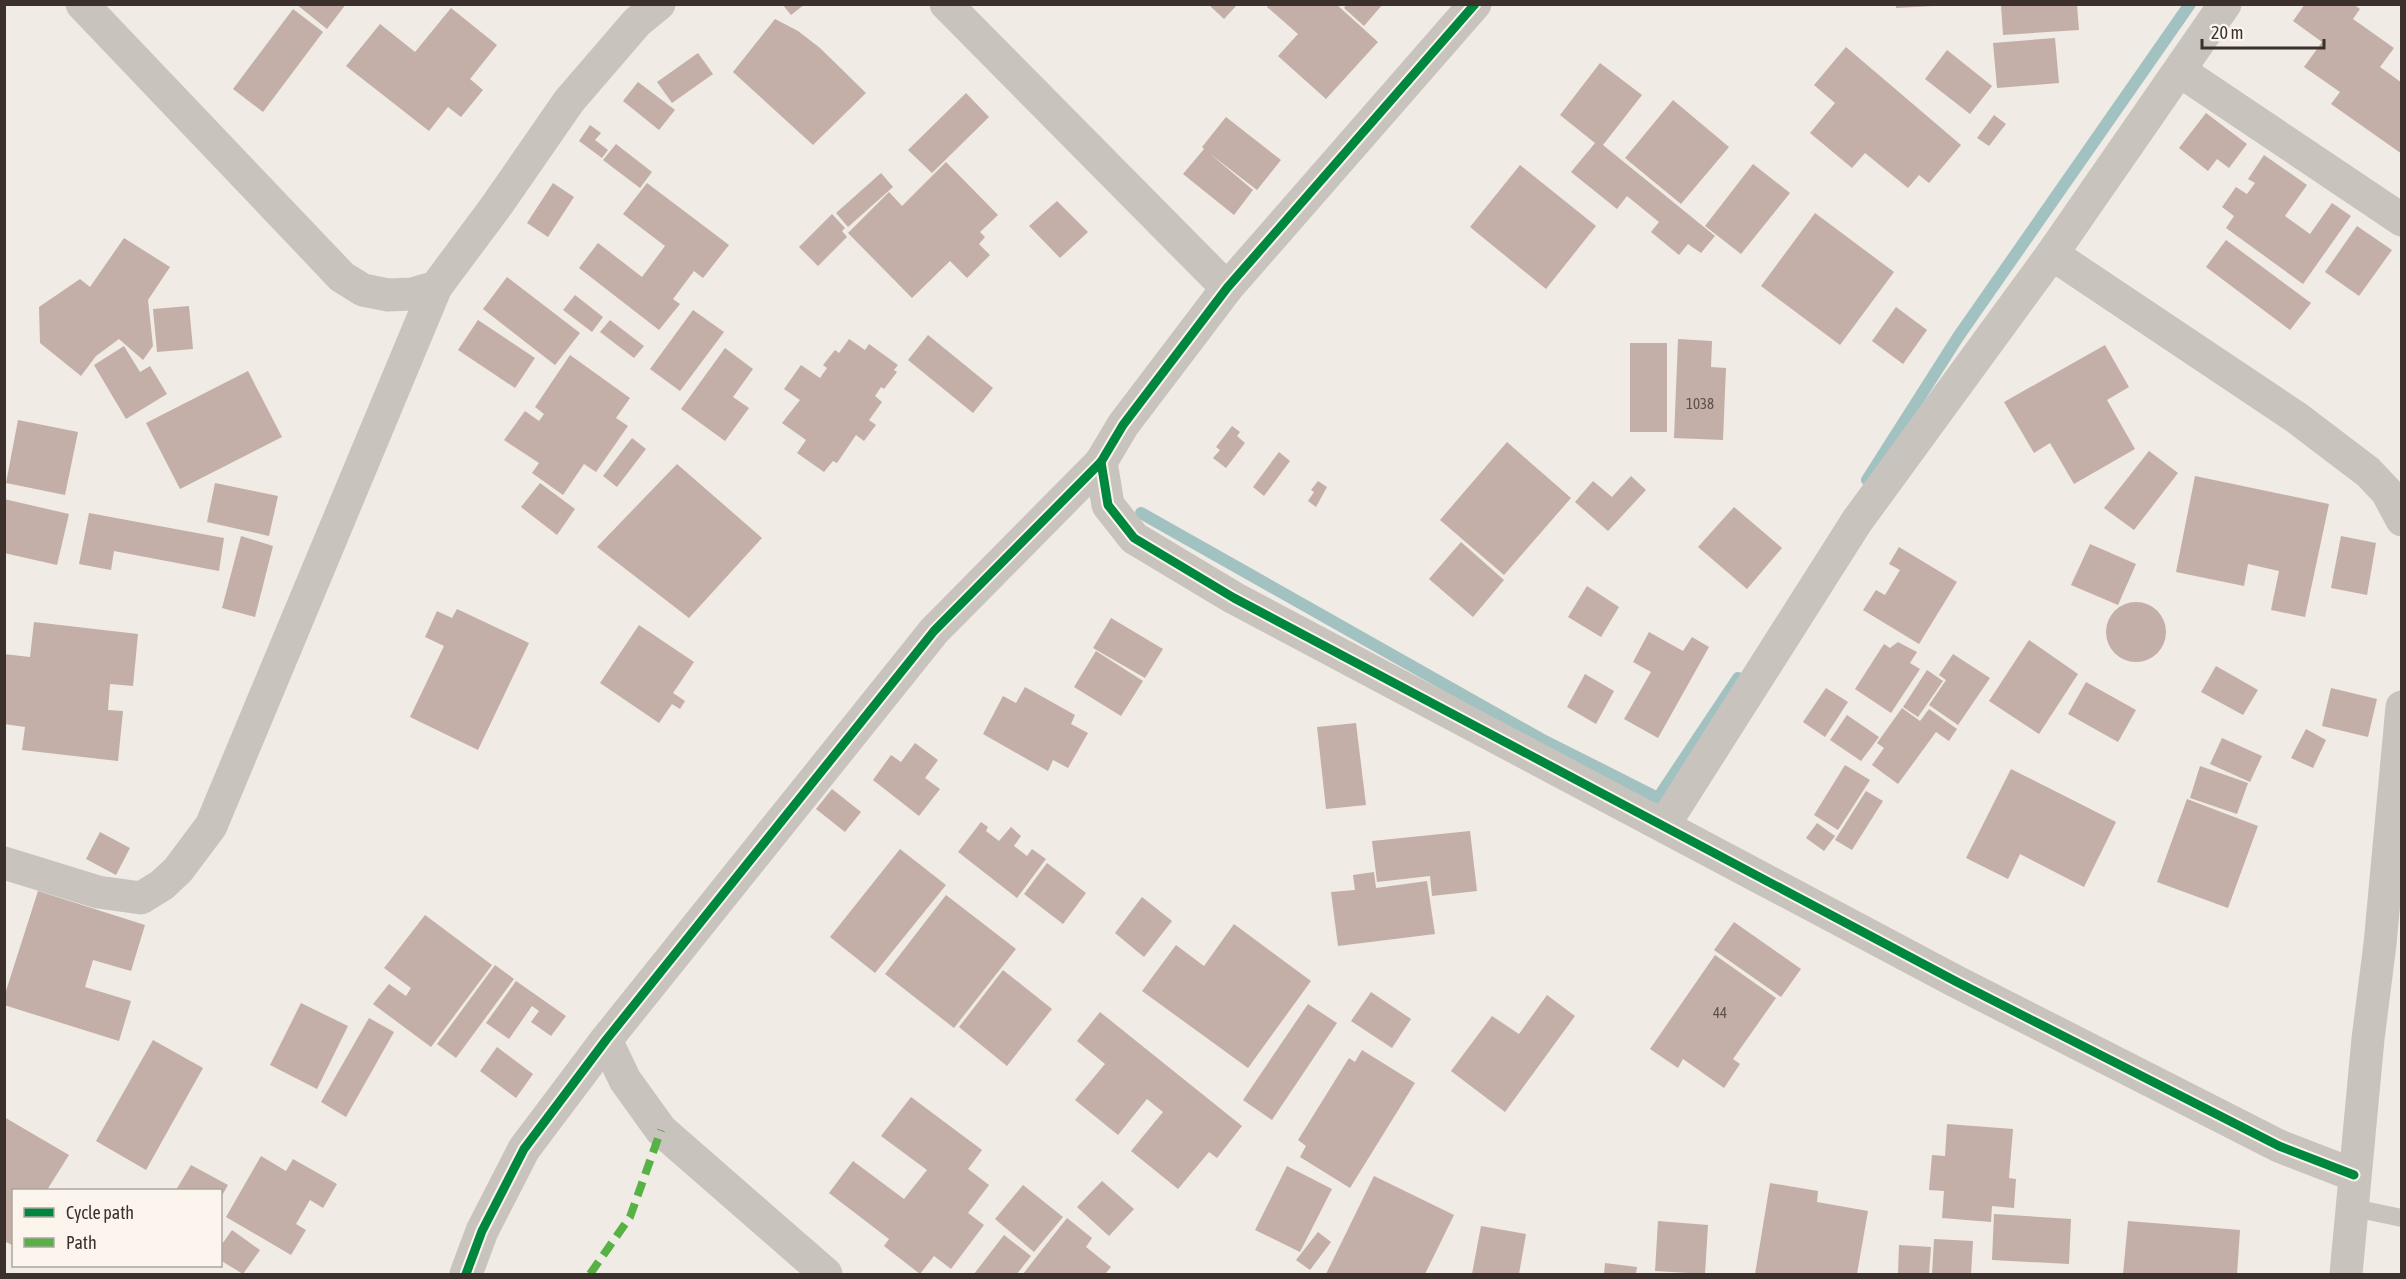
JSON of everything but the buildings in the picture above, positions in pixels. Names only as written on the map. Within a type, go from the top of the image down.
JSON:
[{"type":"street","points":[[82,4],[342,277],[363,290],[388,295],[412,294],[436,286]]},
{"type":"street","points":[[4,863],[98,892],[141,898],[162,885],[178,870],[211,826],[436,286],[497,205],[569,101],[637,22],[659,4]]},
{"type":"street","points":[[946,4],[1227,288]]},
{"type":"street","points":[[466,1275],[482,1231],[524,1149],[606,1040],[934,631],[1101,462],[1123,425],[1227,288],[1475,4]]},
{"type":"street","points":[[1664,825],[1857,521],[2052,254],[2225,4]]},
{"type":"street","points":[[2180,71],[2402,220]]},
{"type":"street","points":[[2052,254],[2297,418],[2360,465],[2387,492],[2402,520]]},
{"type":"street","points":[[1101,462],[1108,505],[1134,538],[1234,598],[1957,982],[2279,1146],[2354,1175]]},
{"type":"street","points":[[2346,1275],[2354,1208],[2354,1175],[2380,944],[2402,707]]},
{"type":"street","points":[[606,1040],[625,1080],[661,1130],[826,1275]]},
{"type":"lane","points":[[2354,1208],[2402,1218]]},
{"type":"waterway","points":[[1867,480],[1958,337],[2190,4]]},
{"type":"waterway","points":[[1141,513],[1541,739],[1658,798],[1738,678]]},
{"type":"marked path","points":[[590,1274],[630,1217],[661,1130]]},
{"type":"cycle path","points":[[1475,4],[1227,288],[1123,425],[1101,462],[1108,505],[1134,538],[1234,598],[1957,982],[2279,1146],[2354,1175]]},
{"type":"cycle path","points":[[466,1274],[482,1231],[524,1149],[606,1040],[934,631],[1101,462]]}]
